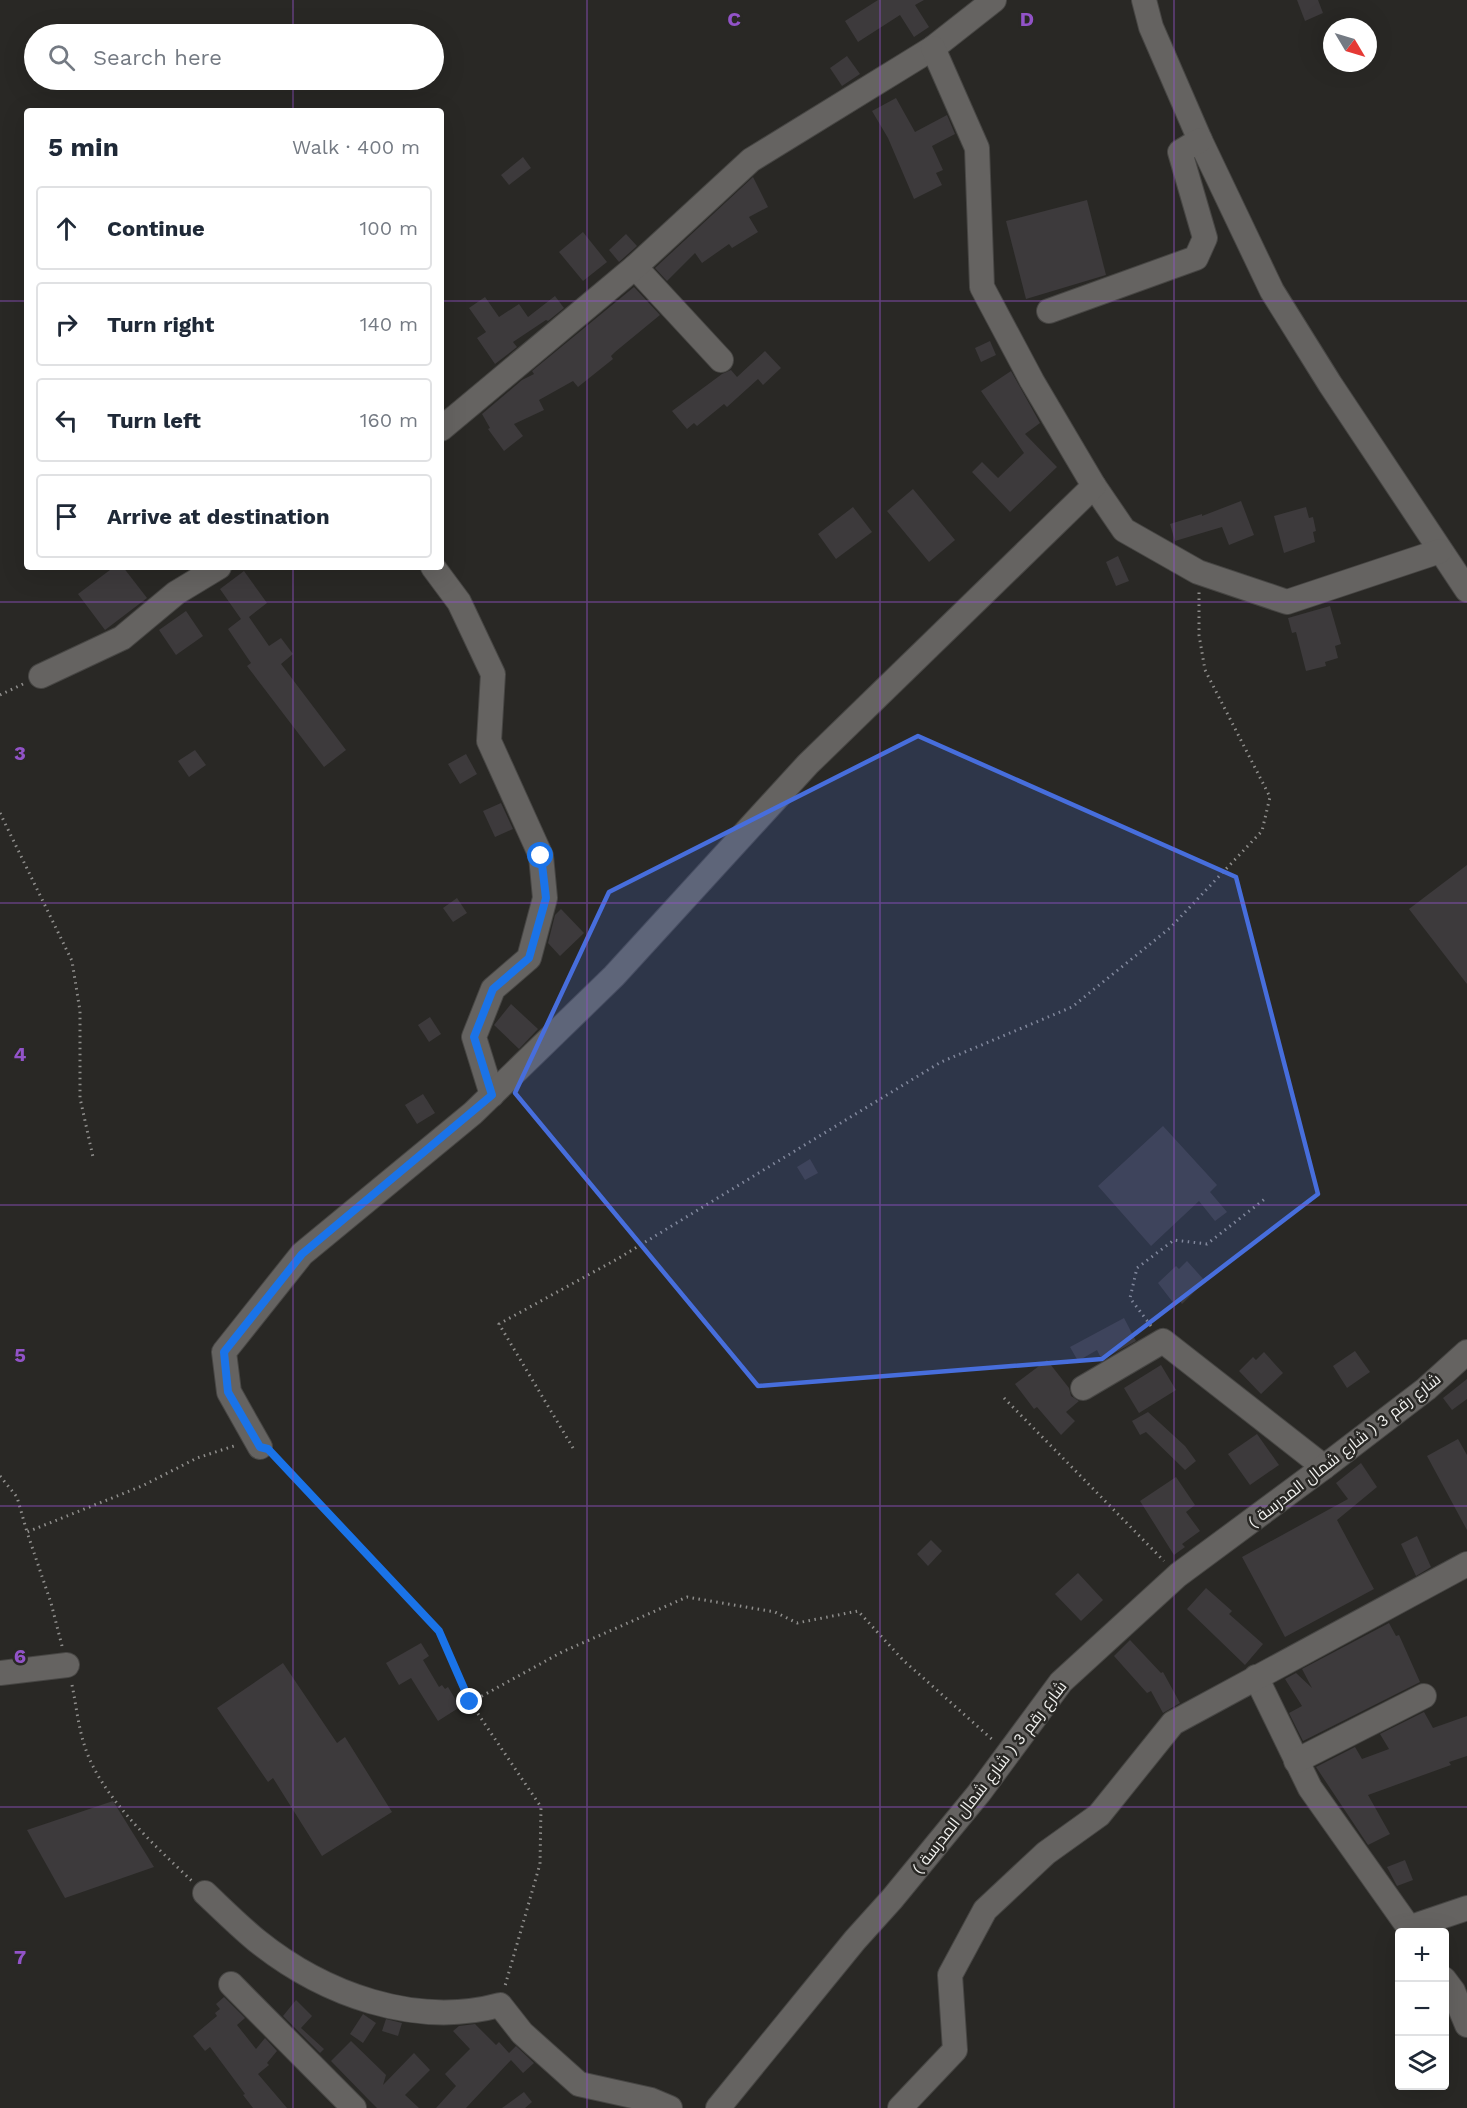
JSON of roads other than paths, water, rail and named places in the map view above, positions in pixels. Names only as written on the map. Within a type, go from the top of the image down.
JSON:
[{"type":"street","points":[[444,426],[635,267],[751,160],[933,48],[994,0]]},
{"type":"street","points":[[1144,0],[1151,27],[1200,140],[1272,291],[1330,384],[1467,590]]},
{"type":"street","points":[[933,48],[977,148],[982,287],[1032,381],[1094,486],[1124,530],[1198,572],[1287,602],[1440,551]]},
{"type":"street","points":[[1049,311],[1196,258],[1205,238],[1180,152],[1200,140]]},
{"type":"street","points":[[635,267],[721,360]]},
{"type":"street","points":[[260,1447],[228,1392],[224,1352],[302,1254],[492,1095],[614,976],[808,764],[1094,486]]},
{"type":"street","points":[[41,676],[123,638],[176,593],[214,570]]},
{"type":"street","points":[[435,570],[459,602],[493,674],[489,741],[541,856],[546,898],[529,958],[493,989],[474,1037],[492,1095]]},
{"type":"street","points":[[1083,1388],[1163,1341],[1324,1467]]},
{"type":"street","name":"شارع رقم 3 ( شارع شمال المدرسة )","points":[[718,2108],[1009,1754],[1061,1682],[1178,1575],[1426,1389],[1467,1352]]},
{"type":"street","points":[[900,2108],[955,2050],[950,1975],[985,1910],[1046,1852],[1099,1815],[1173,1724],[1467,1564]]},
{"type":"street","points":[[0,1673],[67,1665]]},
{"type":"street","points":[[1256,1677],[1310,1788],[1409,1928]]},
{"type":"street","points":[[1296,1761],[1424,1696]]},
{"type":"street","points":[[205,1893],[264,1946],[344,1993],[386,2006],[432,2013],[473,2012],[500,2005],[522,2033],[579,2084],[651,2100],[670,2108]]},
{"type":"street","points":[[1415,1928],[1467,1908]]},
{"type":"street","points":[[1446,1982],[1453,1991],[1467,2025]]},
{"type":"street","points":[[231,1984],[354,2108]]}]
